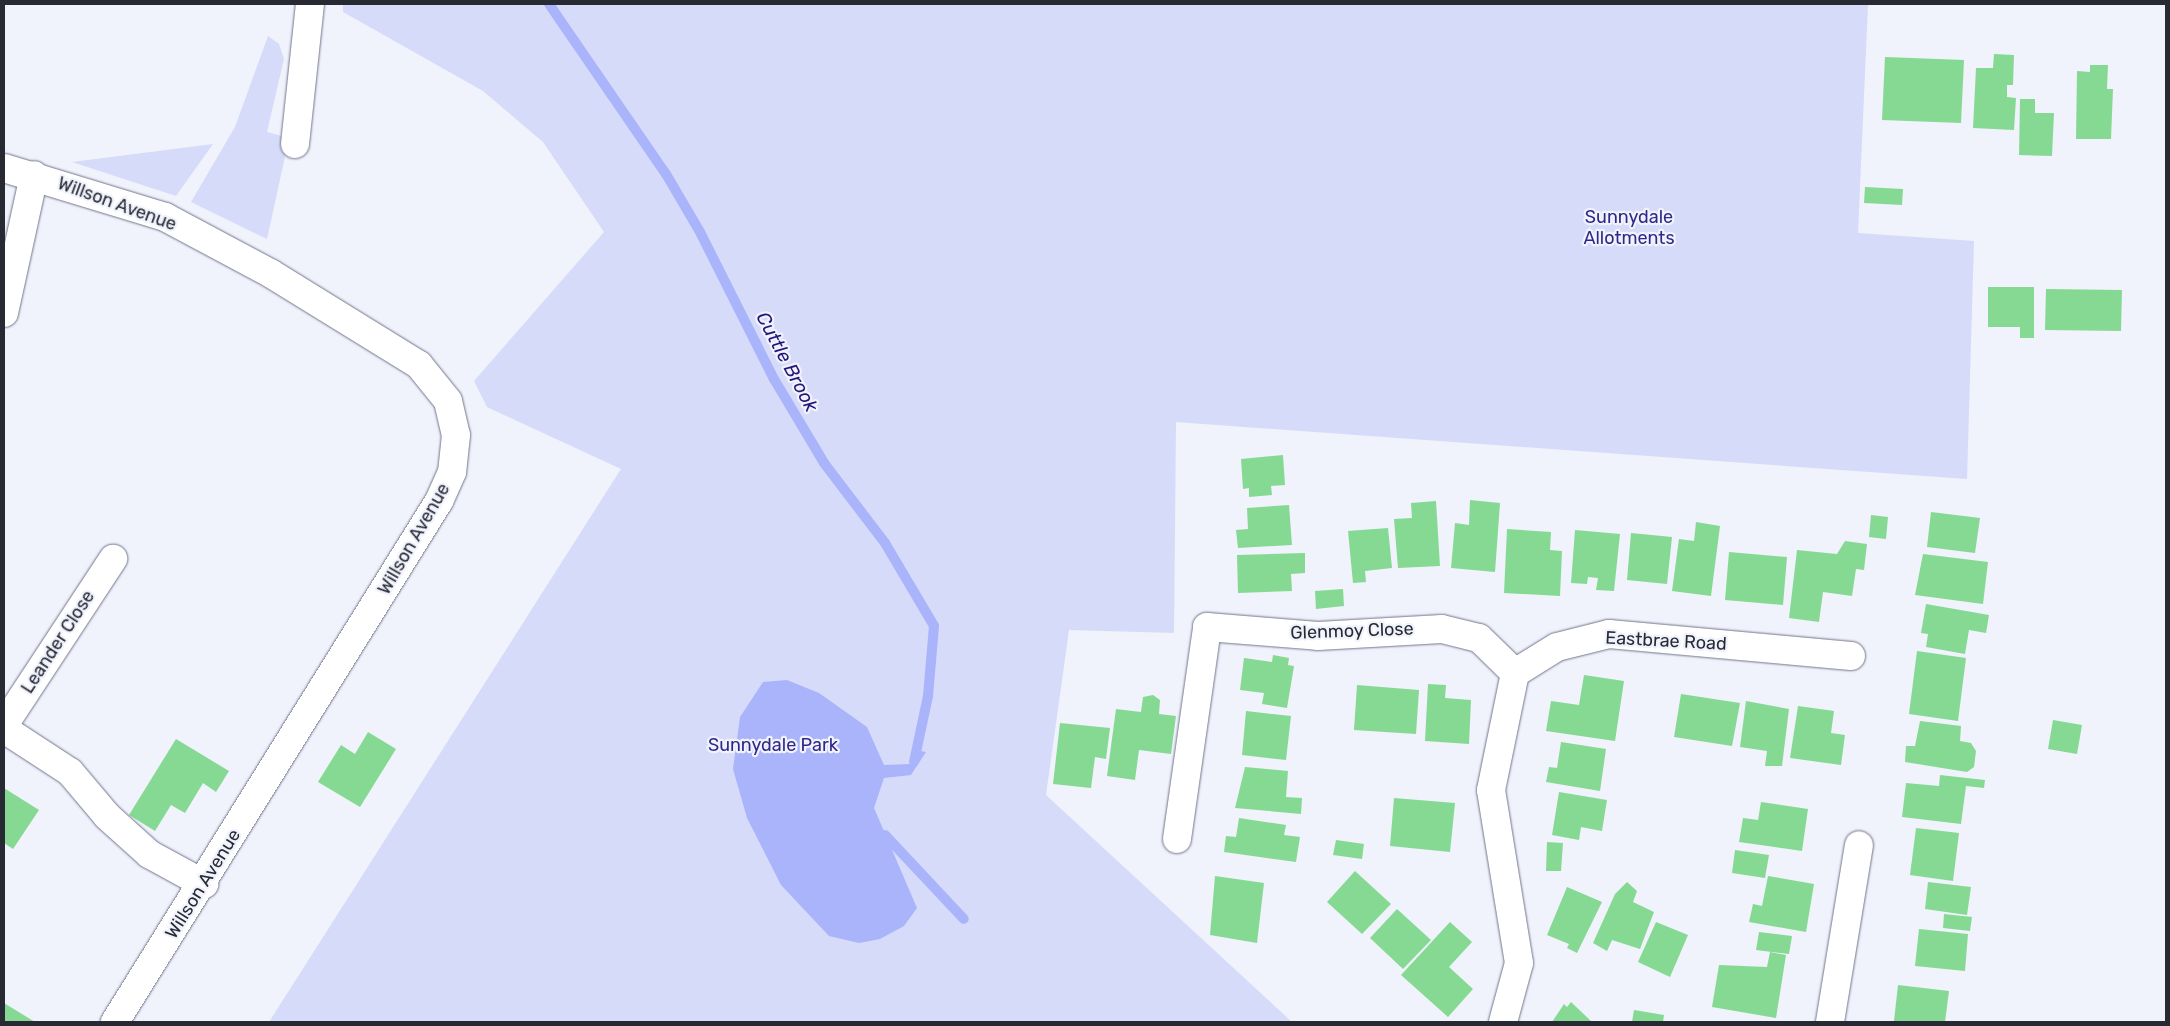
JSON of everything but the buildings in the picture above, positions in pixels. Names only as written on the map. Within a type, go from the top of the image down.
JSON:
[{"type":"street","points":[[295,144],[310,4]]},
{"type":"street","name":"Willson Avenue","points":[[4,168],[34,175],[165,218],[270,273],[419,365],[442,391],[454,424],[456,460],[439,502],[204,884],[115,1022]]},
{"type":"street","points":[[4,313],[34,175]]},
{"type":"street","name":"Leander Close","points":[[4,725],[113,559]]},
{"type":"street","name":"Glenmoy Close","points":[[1177,839],[1207,627],[1318,636],[1442,629],[1479,638],[1515,673]]},
{"type":"street","name":"Eastbrae Road","points":[[1515,673],[1557,647],[1609,634],[1851,656]]},
{"type":"street","points":[[1503,1022],[1519,963],[1491,790],[1515,673]]},
{"type":"street","points":[[4,729],[70,772],[107,816],[148,854],[204,884]]},
{"type":"street","points":[[1830,1022],[1859,845]]},
{"type":"green space","points":[[343,4],[1868,4],[1858,233],[1974,241],[1967,479],[1176,422],[1174,633],[1069,630],[1046,795],[1292,1022],[269,1022],[621,469],[487,407],[474,381],[604,232],[543,142],[483,91],[343,12]]},
{"type":"green space","points":[[268,36],[279,44],[284,59],[267,132],[289,138],[267,239],[191,202],[235,127]]},
{"type":"green space","points":[[213,144],[176,196],[72,162]]},
{"type":"water","points":[[787,680],[819,693],[867,727],[884,765],[910,764],[914,750],[926,752],[911,775],[884,778],[874,808],[917,908],[904,926],[880,939],[859,943],[829,936],[781,885],[747,818],[733,769],[740,717],[763,682]]},
{"type":"waterway","name":"Cuttle Brook","points":[[549,4],[666,174],[700,232],[774,379],[824,463],[885,543],[934,626],[928,696],[914,762]]},
{"type":"waterway","name":"Cuttle Brook","points":[[885,835],[964,919]]},
{"type":"park label","name":"Sunnydale Allotments","points":[[1629,228]]},
{"type":"park label","name":"Sunnydale Park","points":[[773,745]]}]
